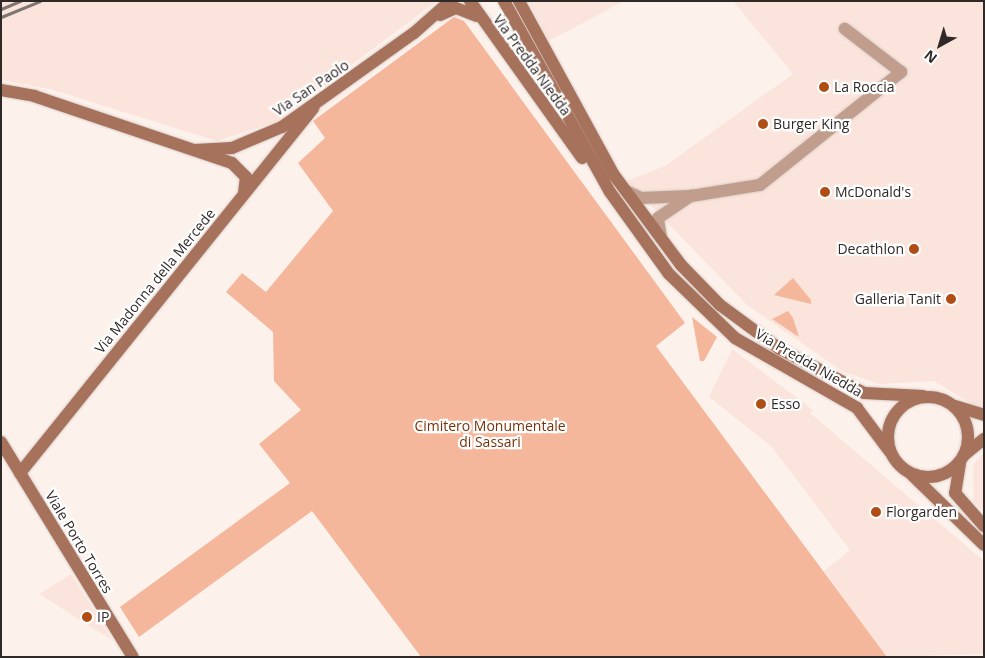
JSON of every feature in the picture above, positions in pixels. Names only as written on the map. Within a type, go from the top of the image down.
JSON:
[{"type":"main road","name":"Via San Paolo","points":[[195,150],[244,144],[313,108],[431,20],[450,1]]},
{"type":"main road","name":"Via Predda Niedda","points":[[470,1],[481,19],[669,274],[710,316],[771,361],[857,408],[890,452]]},
{"type":"main road","name":"Via Predda Niedda","points":[[504,1],[610,192]]},
{"type":"main road","name":"Via Predda Niedda","points":[[520,1],[596,146],[626,191],[662,239],[720,305],[780,349],[864,393],[923,396]]},
{"type":"main road","name":"Via San Paolo","points":[[431,20],[456,8],[481,19]]},
{"type":"main road","name":"Via San Paolo","points":[[1,90],[34,96],[195,150],[240,169],[247,182],[244,194]]},
{"type":"main road","name":"Via Madonna della Mercede","points":[[20,473],[313,108]]},
{"type":"main road","points":[[984,415],[923,396],[911,400],[893,416],[888,427],[890,452],[906,471],[932,490],[954,520],[984,545]]},
{"type":"main road","points":[[954,406],[968,429],[956,493],[984,526]]},
{"type":"main road","points":[[906,471],[929,477],[962,458],[984,439]]},
{"type":"main road","name":"Viale Porto Torres","points":[[1,442],[133,657]]},
{"type":"street","points":[[626,191],[641,198],[691,196],[760,185],[902,72],[845,28]]},
{"type":"street","points":[[662,239],[658,218],[691,196]]},
{"type":"shaded area","points":[[1,1],[437,1],[275,122],[217,141],[50,89],[1,80]]},
{"type":"shaded area","points":[[528,1],[624,1],[549,41]]},
{"type":"shaded area","points":[[733,1],[984,1],[984,420],[967,401],[934,381],[878,384],[842,371],[747,305],[627,181],[665,166],[793,74]]},
{"type":"shaded area","name":"Florgarden","points":[[732,349],[813,410],[810,413],[984,561],[984,654],[887,657],[824,571],[850,550],[771,446],[709,397]]},
{"type":"shaded area","points":[[984,452],[984,511],[974,502],[973,465]]},
{"type":"shaded area","name":"IP","points":[[71,574],[112,640],[39,594]]},
{"type":"green space","name":"Cimitero Monumentale di Sassari","points":[[454,17],[464,21],[685,323],[656,346],[887,657],[421,657],[312,511],[139,637],[120,607],[290,483],[259,444],[301,410],[274,381],[273,332],[226,292],[242,273],[266,292],[333,211],[298,163],[325,138],[313,121]]},
{"type":"green space","points":[[793,278],[811,300],[811,304],[774,295]]},
{"type":"green space","points":[[788,311],[793,318],[799,337],[772,319]]},
{"type":"green space","points":[[692,317],[717,337],[704,361],[700,361]]},
{"type":"railway","points":[[1,9],[20,1]]},
{"type":"railway","points":[[1,17],[40,1]]},
{"type":"place","name":"La Roccia","points":[[824,87]]},
{"type":"place","name":"Burger King","points":[[763,124]]},
{"type":"place","name":"McDonald's","points":[[825,192]]},
{"type":"place","name":"Decathlon","points":[[914,249]]},
{"type":"place","name":"Galleria Tanit","points":[[951,299]]},
{"type":"place","name":"Esso","points":[[761,404]]},
{"type":"place","name":"Florgarden","points":[[876,512]]},
{"type":"place","name":"IP","points":[[87,617]]}]
